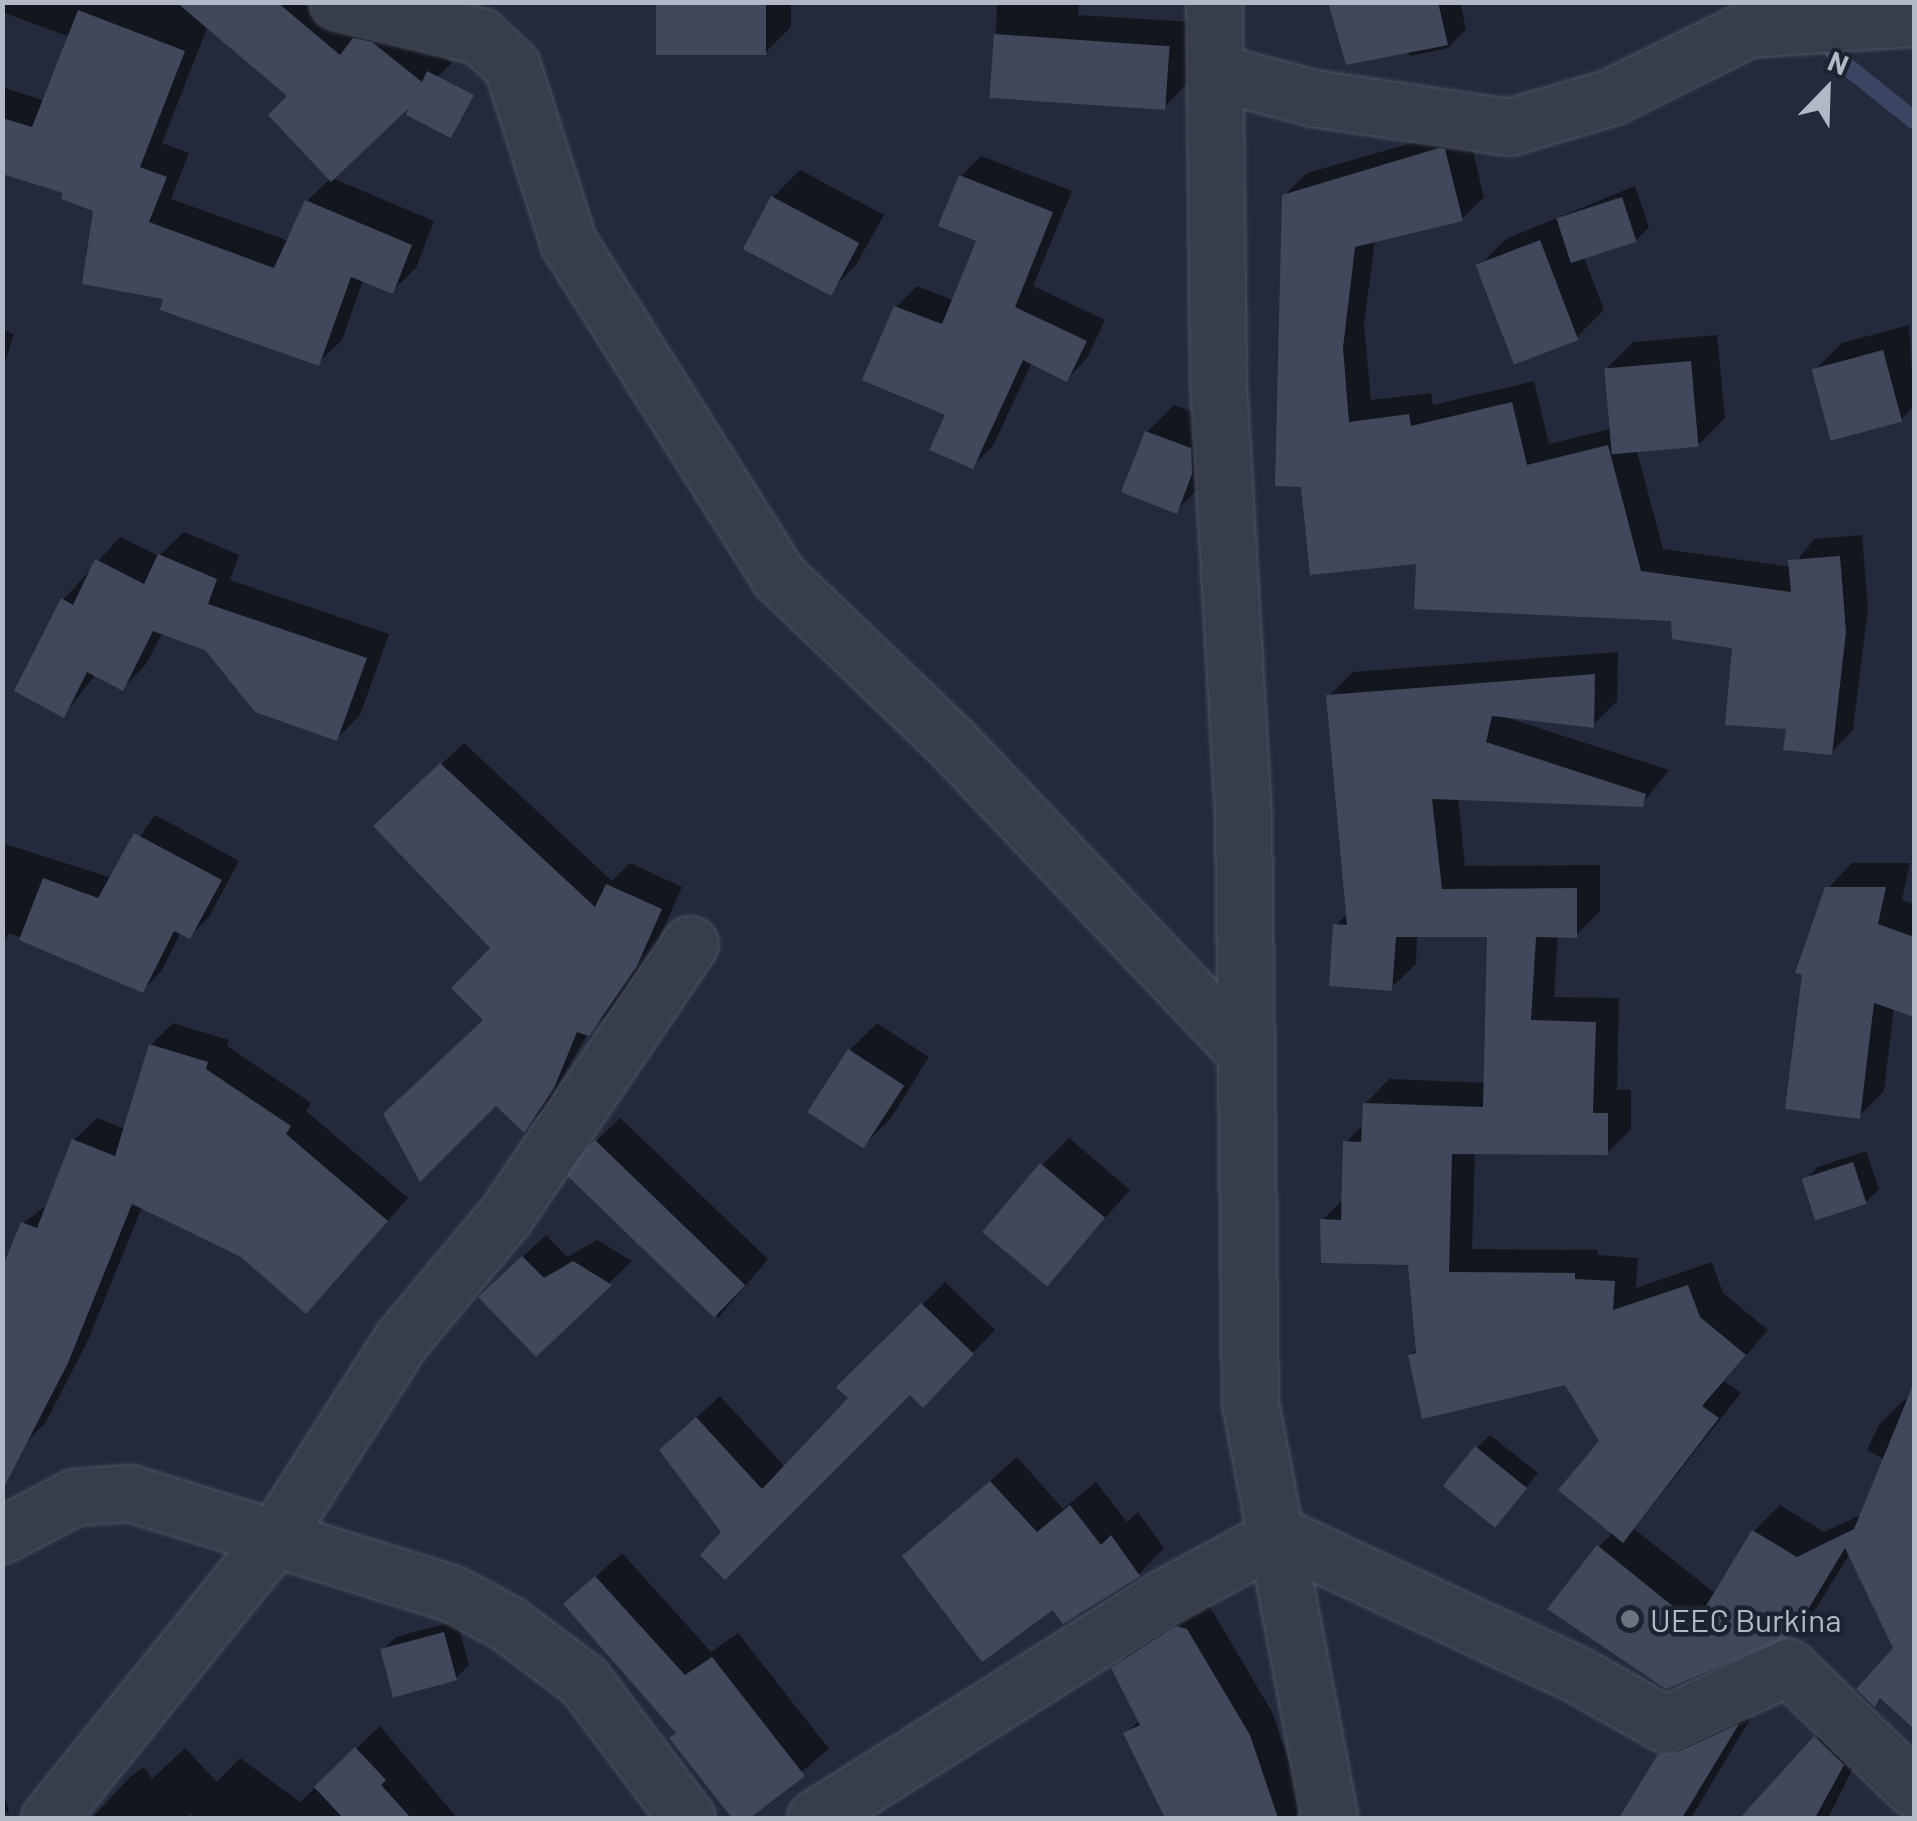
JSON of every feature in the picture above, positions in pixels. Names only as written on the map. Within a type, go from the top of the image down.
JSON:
[{"type":"street","points":[[337,2],[480,36],[512,66],[568,242],[779,577],[950,740],[1245,1052]]},
{"type":"street","points":[[1214,2],[1218,381],[1243,814],[1250,1402],[1279,1535],[1329,1818]]},
{"type":"street","points":[[1216,72],[1313,98],[1509,128],[1611,98],[1748,29],[1914,18]]},
{"type":"street","points":[[48,1818],[274,1539],[402,1339],[506,1216],[690,944]]},
{"type":"street","points":[[2,1535],[74,1497],[130,1493],[451,1593],[508,1623],[584,1680],[686,1818]]},
{"type":"street","points":[[1279,1535],[1576,1674],[1664,1724],[1788,1667],[1914,1789]]},
{"type":"street","points":[[815,1818],[1162,1598],[1279,1535]]},
{"type":"building","points":[[176,2],[277,2],[340,55],[353,38],[372,42],[422,82],[427,71],[474,95],[451,138],[406,115],[409,108],[331,182],[268,115],[287,96]]},
{"type":"building","points":[[656,2],[766,2],[766,55],[656,55]]},
{"type":"building","points":[[1328,2],[1438,2],[1448,45],[1346,65]]},
{"type":"building","points":[[78,10],[185,51],[140,167],[167,177],[149,222],[274,268],[305,200],[412,245],[393,294],[351,277],[319,366],[160,310],[163,299],[82,284],[93,211],[61,199],[63,193],[2,174],[2,118],[32,127]]},
{"type":"building","points":[[994,34],[1170,46],[1165,110],[990,98]]},
{"type":"building","points":[[1445,149],[1463,221],[1355,247],[1343,348],[1349,422],[1409,414],[1411,426],[1512,402],[1527,465],[1608,445],[1641,571],[1791,592],[1788,560],[1840,556],[1846,632],[1832,755],[1783,750],[1786,729],[1725,725],[1732,648],[1672,639],[1671,621],[1414,609],[1416,564],[1310,575],[1301,487],[1275,486],[1282,195]]},
{"type":"building","points":[[959,175],[1053,212],[1015,307],[1087,341],[1067,382],[1023,360],[973,469],[929,450],[945,415],[862,380],[894,306],[942,324],[976,241],[938,226]]},
{"type":"building","points":[[771,196],[859,243],[831,296],[743,249]]},
{"type":"building","points":[[1622,197],[1637,242],[1571,263],[1556,218]]},
{"type":"building","points":[[1540,240],[1578,340],[1514,365],[1476,265]]},
{"type":"building","points":[[1883,350],[1902,421],[1831,441],[1812,369]]},
{"type":"building","points":[[1691,361],[1698,447],[1612,454],[1604,369]]},
{"type":"building","points":[[1145,431],[1191,448],[1192,474],[1177,514],[1121,492]]},
{"type":"building","points":[[158,554],[217,579],[208,604],[367,658],[337,741],[255,712],[205,650],[153,631],[123,691],[87,672],[64,718],[14,691],[61,598],[73,605],[95,559],[144,584]]},
{"type":"building","points":[[1595,674],[1594,728],[1492,716],[1486,742],[1646,794],[1643,807],[1432,799],[1442,889],[1577,888],[1577,938],[1536,937],[1531,1020],[1596,1022],[1593,1113],[1608,1113],[1608,1155],[1452,1154],[1449,1272],[1575,1273],[1575,1279],[1615,1281],[1613,1310],[1688,1285],[1700,1317],[1746,1355],[1702,1406],[1719,1418],[1623,1543],[1558,1490],[1599,1441],[1565,1385],[1422,1419],[1408,1355],[1416,1353],[1408,1265],[1321,1263],[1320,1219],[1341,1220],[1343,1141],[1361,1142],[1363,1103],[1483,1107],[1487,937],[1396,937],[1392,991],[1329,986],[1333,924],[1347,925],[1326,695]]},
{"type":"building","points":[[440,763],[595,907],[606,884],[662,909],[637,966],[589,1036],[577,1032],[554,1088],[524,1133],[496,1106],[420,1182],[383,1114],[483,1020],[451,988],[490,948],[373,826]]},
{"type":"building","points":[[134,833],[222,880],[190,939],[174,931],[143,993],[19,940],[43,878],[98,898]]},
{"type":"building","points":[[1825,887],[1886,887],[1878,924],[1914,937],[1914,1017],[1874,1003],[1860,1119],[1785,1109],[1802,975],[1795,973]]},
{"type":"building","points":[[149,1044],[208,1062],[206,1069],[291,1126],[286,1134],[388,1221],[306,1314],[241,1257],[132,1204],[68,1363],[2,1491],[2,1268],[21,1222],[37,1228],[72,1139],[115,1156]]},
{"type":"building","points":[[848,1049],[904,1085],[863,1148],[807,1112]]},
{"type":"building","points":[[595,1140],[745,1285],[714,1318],[564,1172]]},
{"type":"building","points":[[1853,1162],[1867,1204],[1815,1221],[1802,1179]]},
{"type":"building","points":[[1040,1163],[1105,1218],[1047,1287],[982,1232]]},
{"type":"building","points":[[522,1256],[544,1278],[573,1261],[612,1285],[536,1357],[478,1297]]},
{"type":"building","points":[[921,1303],[974,1354],[923,1408],[910,1395],[725,1580],[700,1555],[721,1532],[659,1450],[696,1417],[762,1489],[848,1398],[836,1387]]},
{"type":"building","points":[[1913,1385],[1914,1729],[1880,1698],[1875,1707],[1856,1689],[1893,1648],[1845,1548],[1792,1636],[1666,1689],[1547,1609],[1597,1545],[1695,1624],[1752,1530],[1797,1557],[1854,1529]]},
{"type":"building","points":[[1475,1446],[1527,1488],[1495,1528],[1443,1486]]},
{"type":"building","points":[[990,1481],[1037,1532],[1070,1505],[1101,1545],[1111,1535],[1140,1576],[1063,1624],[1053,1610],[982,1662],[902,1556]]},
{"type":"building","points":[[595,1576],[685,1675],[712,1657],[805,1776],[750,1818],[732,1818],[669,1738],[676,1733],[563,1604]]},
{"type":"building","points":[[1176,1626],[1187,1629],[1250,1735],[1278,1818],[1165,1818],[1123,1733],[1140,1725],[1111,1668]]},
{"type":"building","points":[[444,1632],[457,1680],[393,1697],[380,1649]]},
{"type":"building","points":[[1739,1724],[1682,1818],[1619,1818],[1658,1754],[1678,1752]]},
{"type":"building","points":[[1814,1736],[1844,1765],[1815,1818],[1740,1818]]},
{"type":"building","points":[[355,1747],[386,1780],[381,1785],[411,1818],[343,1818],[314,1787]]},
{"type":"waterway","points":[[1821,33],[1840,61],[1914,120]]},
{"type":"place","name":"UEEC Burkina","points":[[1630,1619]]}]
